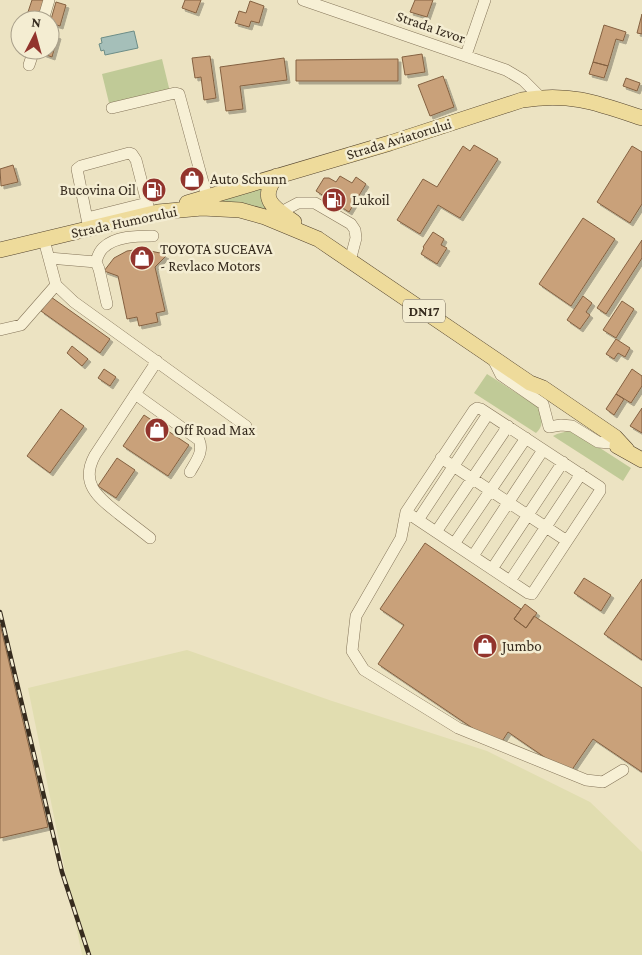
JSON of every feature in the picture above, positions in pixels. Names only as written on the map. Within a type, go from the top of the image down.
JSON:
[{"type":"main road","name":"Strada Aviatorului","points":[[152,209],[207,197],[390,143],[522,100],[540,97],[580,99],[642,118]]},
{"type":"main road","points":[[277,176],[269,187],[270,202],[318,239]]},
{"type":"main road","name":"Strada Humorului","points":[[0,250],[44,240],[88,223],[152,209],[202,208],[240,210],[265,217],[318,239],[530,383],[543,388],[614,436],[627,450]]},
{"type":"main road","name":"Strada Humorului","points":[[530,383],[541,396],[610,443],[627,450],[642,460]]},
{"type":"street","name":"Strada Izvor","points":[[303,0],[515,74],[540,97]]},
{"type":"street","points":[[466,56],[485,0]]},
{"type":"street","points":[[29,64],[30,60]]},
{"type":"street","points":[[112,108],[179,94],[207,197]]},
{"type":"street","points":[[88,223],[77,175],[78,167],[129,153],[136,160],[152,209]]},
{"type":"street","points":[[281,212],[298,203],[315,203],[351,224],[355,230],[356,238],[350,261]]},
{"type":"street","points":[[107,304],[96,262],[103,248],[115,240],[153,236]]},
{"type":"street","points":[[44,240],[56,285],[74,302],[246,426]]},
{"type":"street","points":[[49,258],[96,262]]},
{"type":"street","points":[[0,330],[21,325],[56,285]]},
{"type":"street","points":[[473,556],[540,448],[549,427],[543,404],[501,375],[493,358]]},
{"type":"street","points":[[150,538],[100,498],[93,490],[90,479],[92,461],[157,361]]},
{"type":"street","points":[[135,394],[199,440],[202,446],[200,454],[190,472]]},
{"type":"street","points":[[406,512],[532,594],[600,491],[600,487],[508,426],[477,408],[441,458],[406,512],[401,538],[356,616],[352,651],[364,670],[458,728],[586,780],[603,782],[623,770]]},
{"type":"street","points":[[418,520],[488,414]]},
{"type":"street","points":[[436,532],[508,426]]},
{"type":"street","points":[[549,427],[572,426],[598,442],[610,443]]},
{"type":"street","points":[[454,544],[526,438]]},
{"type":"street","points":[[441,458],[568,541]]},
{"type":"street","points":[[492,569],[563,462]]},
{"type":"street","points":[[510,581],[581,474]]},
{"type":"shaded area","points":[[187,650],[332,701],[487,751],[590,802],[642,852],[642,955],[82,955],[28,688]]},
{"type":"green space","points":[[162,59],[170,92],[110,107],[102,74]]},
{"type":"green space","points":[[265,183],[260,194],[263,205],[267,210],[204,204]]},
{"type":"green space","points":[[487,374],[540,408],[541,425],[536,433],[474,393]]},
{"type":"green space","points":[[572,430],[631,468],[623,481],[553,436]]},
{"type":"water","points":[[134,31],[138,48],[105,55],[104,50],[101,51],[99,44],[102,43],[101,38]]},
{"type":"building","points":[[32,0],[44,0],[41,10],[29,10]]},
{"type":"building","points":[[185,0],[201,0],[196,13],[182,8]]},
{"type":"building","points":[[415,0],[433,0],[427,17],[410,12]]},
{"type":"building","points":[[250,1],[264,6],[259,23],[251,21],[249,27],[235,23],[239,11],[246,13]]},
{"type":"building","points":[[56,2],[66,5],[60,26],[60,10],[54,10]]},
{"type":"building","points":[[642,14],[642,34],[637,33]]},
{"type":"building","points":[[604,25],[626,32],[623,41],[616,39],[608,66],[593,62]]},
{"type":"building","points":[[422,54],[425,72],[405,75],[402,57]]},
{"type":"building","points":[[210,56],[216,98],[204,100],[201,77],[195,78],[192,58]]},
{"type":"building","points":[[284,58],[287,80],[240,86],[243,109],[226,111],[220,67]]},
{"type":"building","points":[[398,59],[398,81],[296,81],[296,60]]},
{"type":"building","points":[[593,62],[608,66],[604,78],[589,74]]},
{"type":"building","points":[[443,76],[454,107],[430,116],[418,85]]},
{"type":"building","points":[[626,78],[640,83],[637,91],[623,86]]},
{"type":"building","points":[[474,145],[498,159],[460,218],[438,205],[420,234],[397,220],[423,179],[437,187],[463,146],[470,151]]},
{"type":"building","points":[[632,146],[642,152],[642,204],[630,223],[597,202]]},
{"type":"building","points":[[13,165],[18,182],[1,186],[0,169]]},
{"type":"building","points":[[340,176],[352,183],[356,177],[366,184],[349,212],[316,191],[324,178],[329,178],[336,182]]},
{"type":"building","points":[[583,218],[615,239],[571,306],[539,284]]},
{"type":"building","points":[[433,232],[444,239],[441,245],[447,248],[437,264],[421,254],[423,247]]},
{"type":"building","points":[[642,240],[642,258],[606,314],[597,308]]},
{"type":"building","points":[[141,249],[166,256],[155,267],[165,311],[156,313],[158,322],[139,326],[137,317],[127,319],[118,276],[104,271],[114,258],[127,251]]},
{"type":"building","points":[[583,296],[592,303],[586,312],[590,315],[580,329],[567,320]]},
{"type":"building","points":[[51,297],[110,339],[100,353],[41,311]]},
{"type":"building","points":[[622,301],[634,309],[616,338],[603,330]]},
{"type":"building","points":[[616,339],[630,348],[625,357],[618,353],[614,359],[606,354]]},
{"type":"building","points":[[72,346],[88,359],[82,366],[67,353]]},
{"type":"building","points":[[104,369],[116,377],[110,386],[98,378]]},
{"type":"building","points":[[632,369],[642,376],[642,386],[631,403],[616,394]]},
{"type":"building","points":[[616,394],[624,399],[614,415],[606,409]]},
{"type":"building","points":[[642,408],[642,433],[630,426]]},
{"type":"building","points":[[61,409],[84,426],[50,473],[27,456]]},
{"type":"building","points":[[144,415],[189,445],[168,476],[123,446]]},
{"type":"building","points":[[117,458],[135,470],[116,498],[98,486]]},
{"type":"building","name":"Jumbo","points":[[425,543],[521,609],[514,619],[526,628],[534,616],[642,688],[642,772],[593,739],[569,774],[508,732],[499,746],[378,664],[404,625],[380,609]]},
{"type":"building","points":[[584,578],[611,595],[601,611],[574,593]]},
{"type":"building","points":[[642,579],[642,660],[604,634]]},
{"type":"building","points":[[525,604],[537,613],[526,628],[514,619]]},
{"type":"building","points":[[0,624],[48,827],[0,838]]},
{"type":"railway","points":[[0,612],[62,872],[89,955]]},
{"type":"place","name":"Auto Schunn","points":[[192,179]]},
{"type":"place","name":"Bucovina Oil","points":[[154,190]]},
{"type":"place","name":"Lukoil","points":[[334,200]]},
{"type":"place","name":"TOYOTA SUCEAVA - Revlaco Motors","points":[[142,258]]},
{"type":"place","name":"Off Road Max","points":[[157,430]]},
{"type":"place","name":"Jumbo","points":[[485,646]]}]
